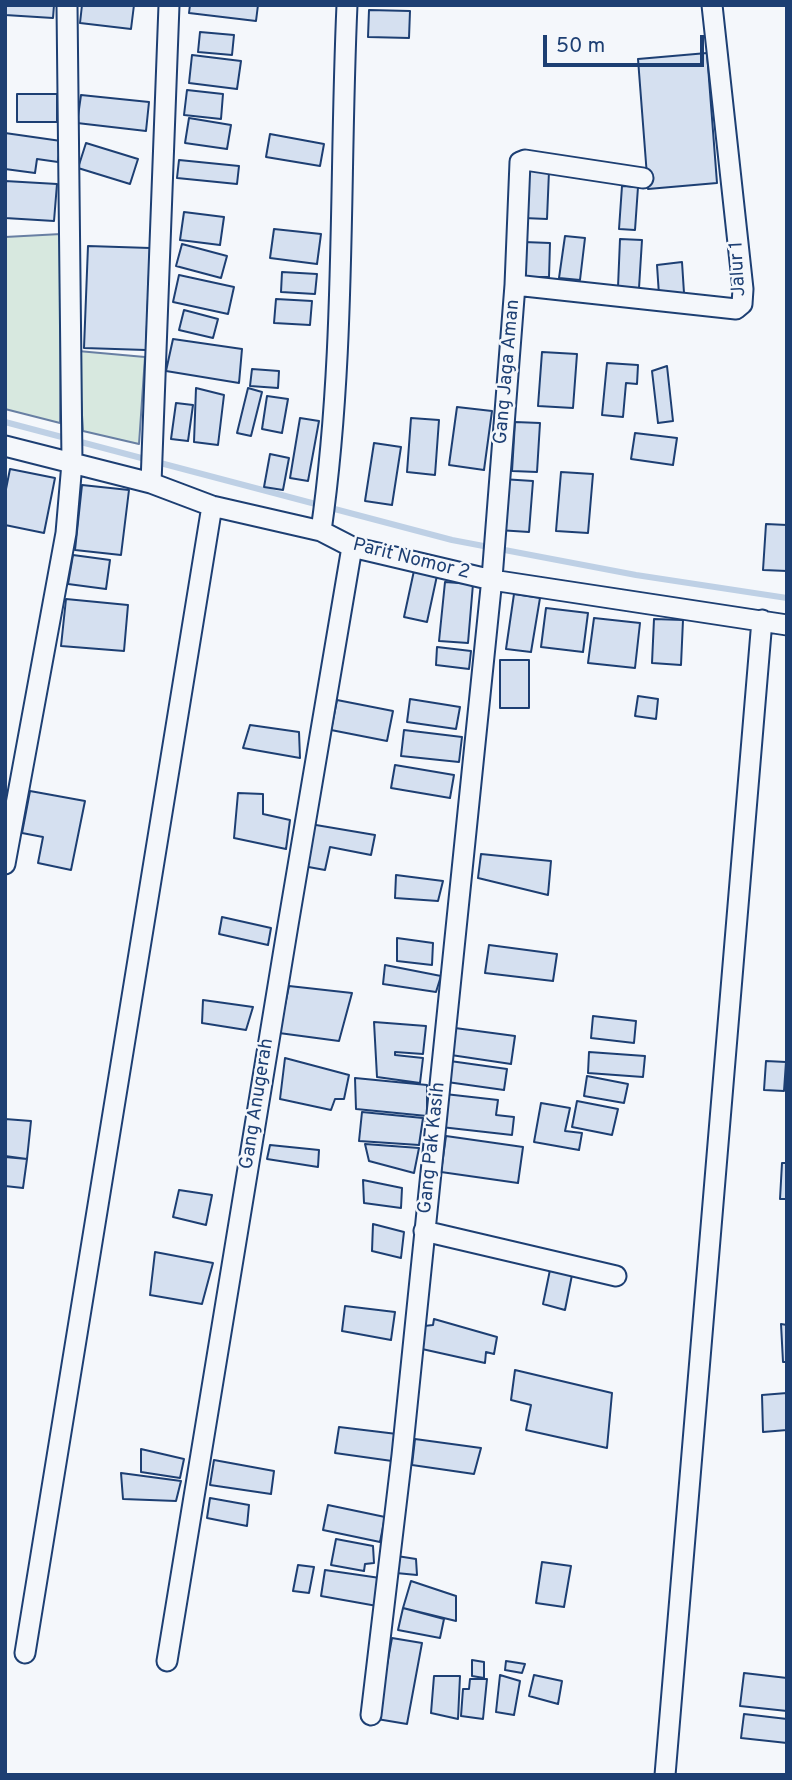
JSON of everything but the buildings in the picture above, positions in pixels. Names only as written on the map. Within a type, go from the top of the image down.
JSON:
[{"type":"street","points":[[5,863],[66,533],[72,463],[68,5]]},
{"type":"street","points":[[151,483],[169,5]]},
{"type":"street","points":[[321,531],[331,463],[338,369],[347,5]]},
{"type":"street","name":"Jalur 1","points":[[515,285],[736,309],[742,304],[743,289],[712,5]]},
{"type":"street","name":"Gang Jaga Aman","points":[[492,579],[515,285],[520,165],[525,160],[643,178]]},
{"type":"street","name":"Parit Nomor 2","points":[[5,446],[151,483],[212,506],[321,531],[352,547],[492,579],[787,625]]},
{"type":"street","points":[[26,1653],[212,506]]},
{"type":"street","name":"Gang Anugerah","points":[[167,1661],[352,547]]},
{"type":"street","name":"Gang Pak Kasih","points":[[371,1715],[402,1455],[492,579]]},
{"type":"street","points":[[665,1775],[762,620]]},
{"type":"street","points":[[424,1231],[616,1276]]},
{"type":"shaded area","points":[[61,234],[60,423],[5,409],[5,237]]},
{"type":"shaded area","points":[[78,351],[145,357],[139,444],[83,431]]},
{"type":"waterway","points":[[5,422],[452,540],[636,575],[787,598]]}]
